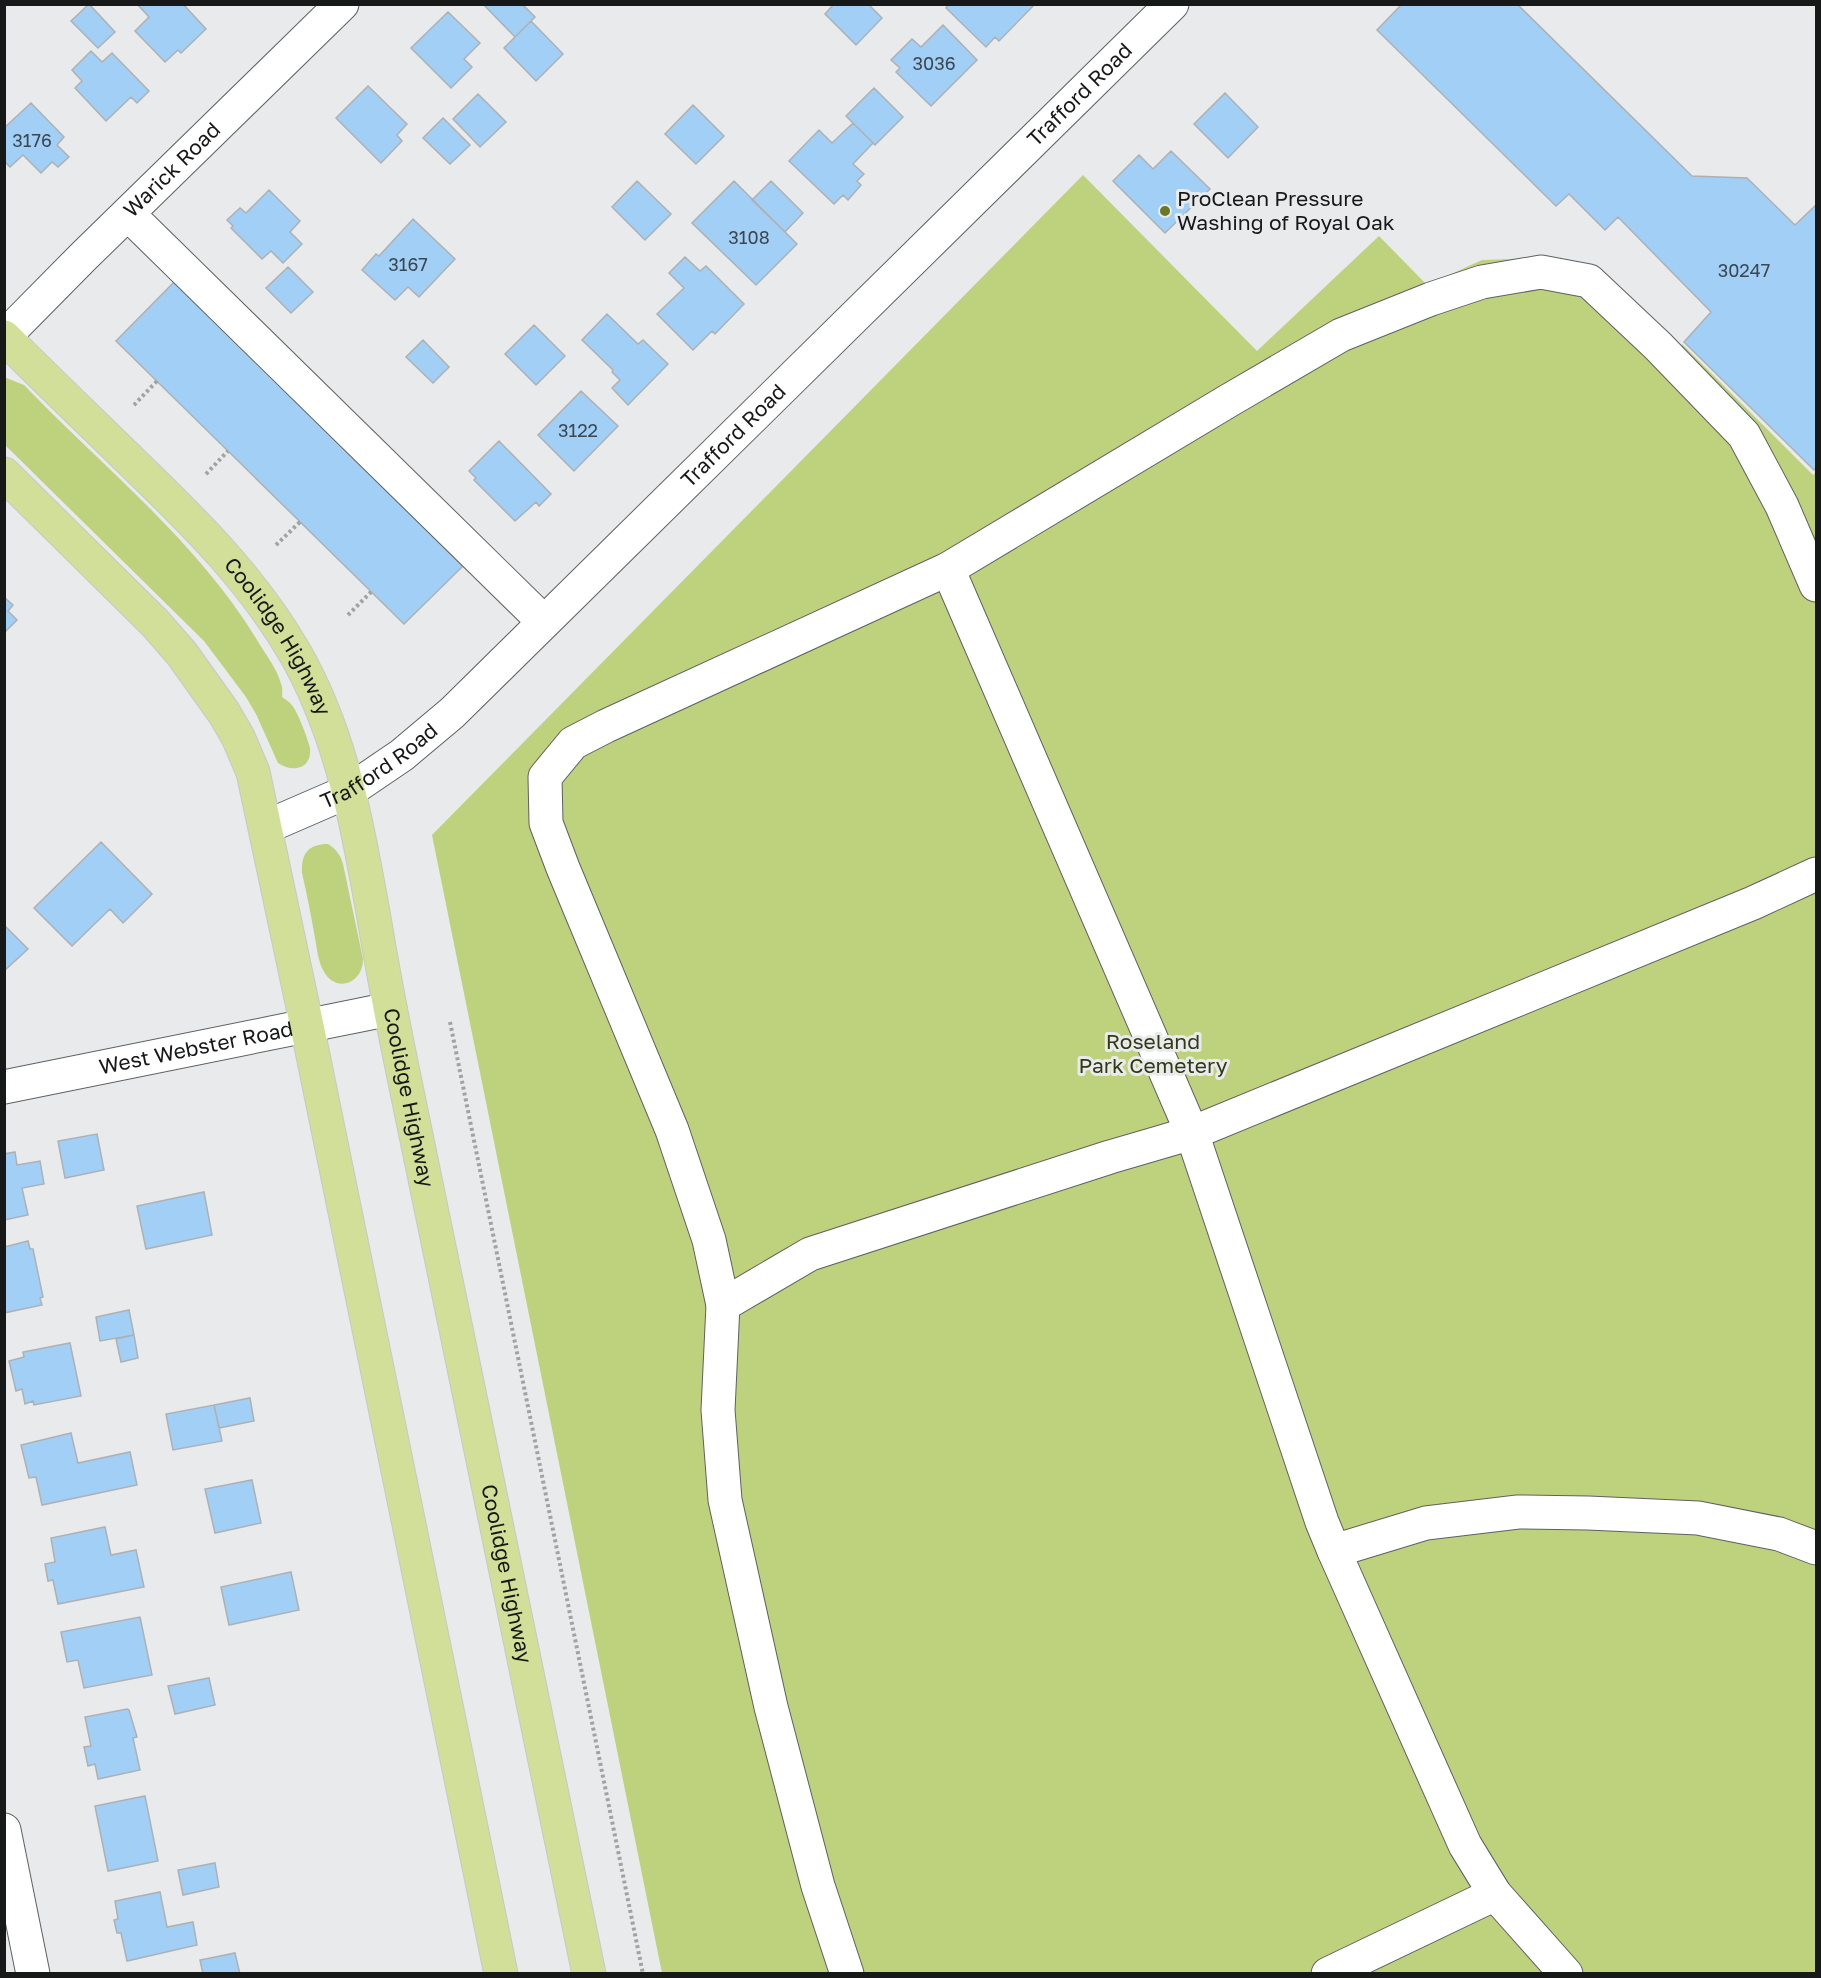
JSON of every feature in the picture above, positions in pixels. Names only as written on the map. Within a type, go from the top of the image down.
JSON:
[{"type":"main road","name":"Coolidge Highway","points":[[4,337],[193,521],[245,579],[294,652],[313,687],[337,749],[361,842],[390,1009],[589,1974]]},
{"type":"main road","points":[[4,474],[155,622],[198,675],[224,713],[238,737],[253,772],[501,1974]]},
{"type":"street","name":"Warick Road","points":[[4,337],[342,4]]},
{"type":"street","name":"Trafford Road","points":[[266,827],[349,791],[402,755],[452,713],[1172,4]]},
{"type":"street","points":[[128,214],[544,622]]},
{"type":"street","points":[[847,1974],[818,1886],[774,1718],[725,1500],[718,1410],[723,1305],[709,1240],[672,1130],[546,823],[545,777],[573,742],[948,569],[1228,400],[1341,335],[1431,298],[1482,282],[1541,272],[1589,281],[1658,346],[1744,435],[1782,506],[1816,585]]},
{"type":"street","points":[[948,569],[1192,1133],[1322,1522],[1334,1551],[1465,1845],[1495,1894],[1566,1974]]},
{"type":"street","points":[[723,1305],[810,1254],[1110,1156],[1192,1133],[1753,903],[1816,874]]},
{"type":"street","name":"West Webster Road","points":[[4,1087],[390,1009]]},
{"type":"street","points":[[1334,1551],[1426,1524],[1518,1512],[1698,1518],[1779,1534],[1816,1548]]},
{"type":"street","points":[[4,1830],[33,1974]]},
{"type":"street","points":[[1328,1974],[1495,1894]]},
{"type":"path","points":[[134,405],[157,381]]},
{"type":"path","points":[[206,474],[228,451]]},
{"type":"path","points":[[276,545],[300,522]]},
{"type":"path","points":[[348,615],[371,592]]},
{"type":"path","points":[[450,1022],[643,1974]]},
{"type":"green space","name":"Roseland Park Cemetery","points":[[1083,175],[1257,351],[1379,236],[1427,285],[1482,260],[1539,258],[1677,350],[1682,344],[1813,475],[1816,472],[1816,1973],[662,1973],[432,835]]},
{"type":"green space","points":[[4,377],[24,385],[148,506],[178,537],[233,604],[274,667],[282,686],[282,697],[293,706],[305,731],[310,755],[305,765],[290,768],[278,763],[246,697],[204,641],[5,445]]},
{"type":"green space","points":[[321,844],[328,844],[341,857],[363,959],[362,968],[354,980],[341,984],[328,977],[320,963],[302,873],[303,860],[307,851]]},
{"type":"building","points":[[89,4],[115,32],[98,48],[71,21]]},
{"type":"building","points":[[137,4],[183,4],[206,29],[181,53],[178,50],[165,62],[135,31],[149,17]]},
{"type":"building","points":[[483,4],[522,4],[535,17],[515,37]]},
{"type":"building","points":[[834,4],[868,4],[882,18],[856,45],[825,14]]},
{"type":"building","points":[[949,4],[1035,4],[999,41],[995,37],[986,47],[946,8]]},
{"type":"building","points":[[1402,4],[1517,4],[1692,176],[1747,178],[1795,225],[1816,205],[1816,468],[1814,470],[1684,342],[1711,312],[1618,217],[1605,230],[1569,194],[1556,206],[1377,30]]},
{"type":"building","points":[[448,12],[480,43],[464,59],[472,67],[451,88],[411,48]]},
{"type":"building","points":[[531,21],[563,54],[536,81],[504,48]]},
{"type":"building","points":[[943,25],[977,60],[931,106],[896,72],[900,68],[891,60],[912,39],[921,47]]},
{"type":"building","points":[[91,51],[102,62],[112,53],[149,91],[137,103],[131,97],[106,121],[75,88],[82,81],[72,70]]},
{"type":"building","points":[[368,86],[407,124],[397,135],[402,141],[381,163],[336,118]]},
{"type":"building","points":[[874,88],[903,117],[875,145],[846,116]]},
{"type":"building","points":[[1225,93],[1258,127],[1228,158],[1194,124]]},
{"type":"building","points":[[478,94],[506,122],[480,147],[453,119]]},
{"type":"building","points":[[31,103],[64,137],[57,145],[69,157],[58,167],[52,162],[41,173],[23,155],[10,167],[4,161],[4,128]]},
{"type":"building","points":[[693,105],[724,136],[696,164],[665,134]]},
{"type":"building","points":[[443,118],[470,145],[450,164],[423,138]]},
{"type":"building","points":[[853,123],[873,143],[853,164],[864,174],[857,181],[861,185],[848,200],[843,195],[834,204],[789,161],[819,130],[832,143]]},
{"type":"building","name":"ProClean Pressure Washing of Royal Oak","points":[[1171,151],[1210,189],[1165,233],[1113,181],[1139,155],[1153,169]]},
{"type":"building","points":[[637,181],[671,214],[645,240],[612,207]]},
{"type":"building","points":[[734,181],[797,244],[756,285],[692,223]]},
{"type":"building","points":[[771,181],[803,213],[785,232],[752,200]]},
{"type":"building","points":[[269,190],[300,221],[290,232],[302,244],[283,263],[271,251],[262,259],[231,228],[233,226],[227,220],[240,208],[246,213]]},
{"type":"building","points":[[413,219],[455,259],[419,297],[408,287],[395,300],[362,270],[376,254],[379,256]]},
{"type":"building","points":[[685,257],[700,271],[706,266],[744,304],[715,334],[712,331],[693,350],[657,314],[684,288],[669,273]]},
{"type":"building","points":[[288,267],[313,292],[291,313],[266,288]]},
{"type":"building","points":[[174,282],[463,566],[404,624],[116,341]]},
{"type":"building","points":[[607,314],[638,344],[643,340],[668,364],[628,405],[612,388],[620,380],[612,372],[613,370],[582,340]]},
{"type":"building","points":[[534,325],[565,356],[536,385],[505,354]]},
{"type":"building","points":[[423,340],[449,367],[433,383],[406,357]]},
{"type":"building","points":[[581,391],[618,426],[574,471],[538,435]]},
{"type":"building","points":[[499,441],[551,494],[539,506],[536,502],[515,521],[474,480],[476,478],[469,471]]},
{"type":"building","points":[[4,597],[13,605],[8,611],[17,620],[4,633]]},
{"type":"building","points":[[101,842],[152,894],[123,923],[110,909],[72,946],[34,908]]},
{"type":"building","points":[[4,925],[28,949],[4,971]]},
{"type":"building","points":[[97,1134],[104,1170],[65,1178],[58,1141]]},
{"type":"building","points":[[15,1152],[17,1165],[40,1161],[44,1184],[22,1188],[28,1215],[4,1220],[4,1154]]},
{"type":"building","points":[[204,1192],[212,1235],[146,1249],[137,1206]]},
{"type":"building","points":[[28,1241],[30,1249],[33,1249],[43,1297],[40,1298],[42,1305],[4,1313],[4,1247]]},
{"type":"building","points":[[129,1310],[134,1335],[100,1341],[96,1317]]},
{"type":"building","points":[[134,1335],[138,1358],[121,1362],[116,1339]]},
{"type":"building","points":[[70,1343],[81,1396],[34,1405],[33,1401],[25,1404],[22,1389],[16,1391],[9,1361],[24,1357],[23,1352]]},
{"type":"building","points":[[250,1398],[254,1421],[219,1428],[214,1405]]},
{"type":"building","points":[[214,1405],[222,1441],[173,1450],[166,1414]]},
{"type":"building","points":[[71,1433],[78,1463],[130,1452],[137,1485],[42,1505],[36,1477],[29,1478],[21,1445]]},
{"type":"building","points":[[252,1480],[261,1523],[215,1533],[205,1489]]},
{"type":"building","points":[[105,1527],[111,1555],[136,1550],[144,1587],[58,1604],[53,1580],[48,1581],[45,1564],[55,1562],[51,1538]]},
{"type":"building","points":[[291,1572],[299,1610],[229,1625],[221,1587]]},
{"type":"building","points":[[140,1617],[152,1675],[84,1688],[78,1660],[67,1662],[61,1632]]},
{"type":"building","points":[[209,1678],[215,1705],[175,1714],[168,1686]]},
{"type":"building","points":[[127,1709],[137,1737],[133,1738],[140,1770],[98,1779],[95,1764],[88,1766],[84,1747],[91,1746],[85,1717]]},
{"type":"building","points":[[145,1796],[158,1861],[108,1871],[95,1806]]},
{"type":"building","points":[[215,1863],[219,1887],[183,1895],[178,1870]]},
{"type":"building","points":[[160,1892],[167,1927],[193,1922],[197,1945],[127,1961],[121,1933],[117,1933],[114,1920],[118,1919],[115,1901]]},
{"type":"building","points":[[235,1953],[240,1974],[203,1974],[200,1960]]},
{"type":"place","name":"ProClean Pressure Washing of Royal Oak","points":[[1165,211]]}]
